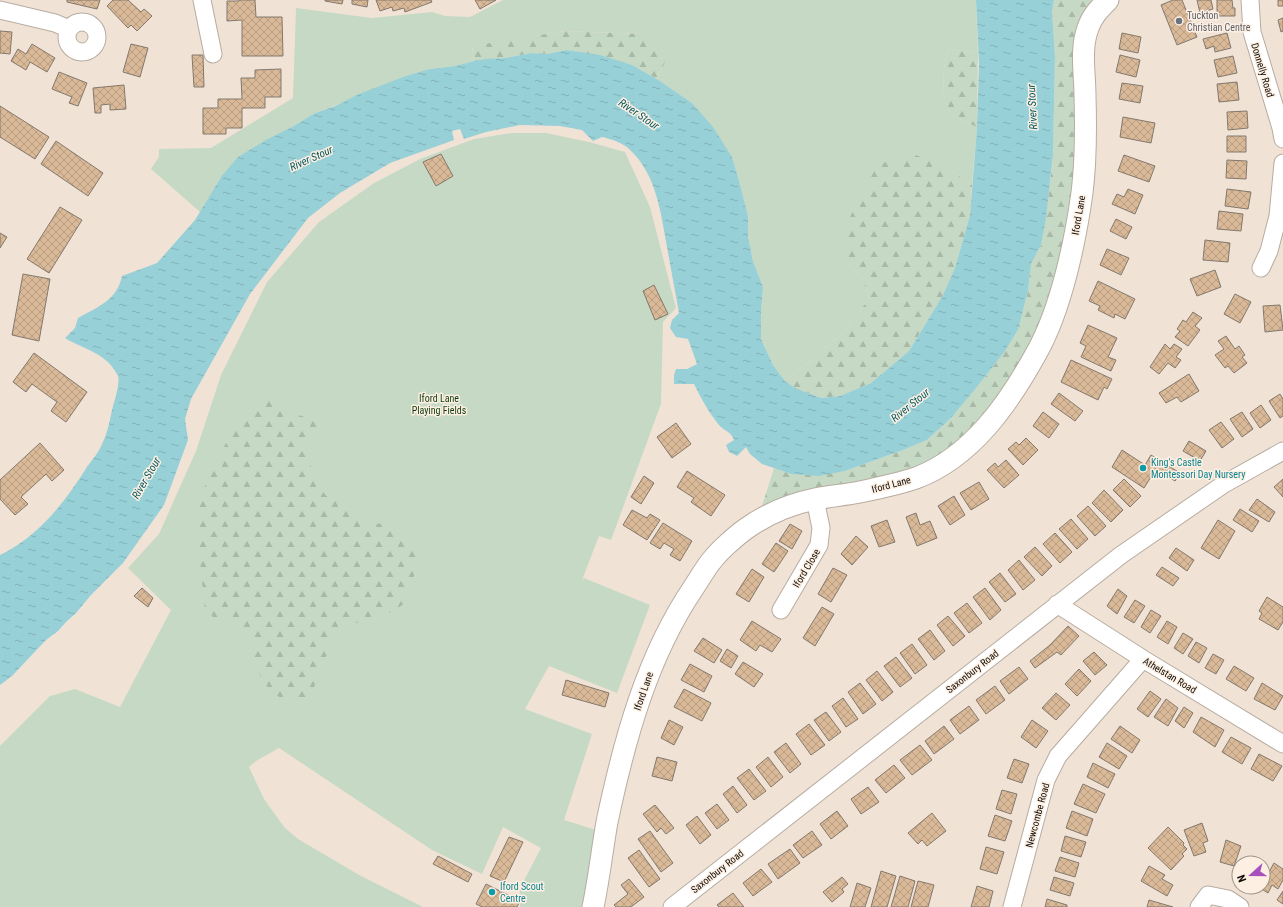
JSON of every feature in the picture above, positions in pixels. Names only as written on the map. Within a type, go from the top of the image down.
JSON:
[{"type":"street","points":[[202,0],[213,54]]},
{"type":"street","name":"Iford Lane","points":[[593,907],[607,822],[626,745],[646,680],[662,641],[686,599],[714,557],[746,528],[777,511],[815,499],[890,486],[918,477],[939,466],[963,450],[987,426],[1014,391],[1034,357],[1058,302],[1075,231],[1082,192],[1086,142],[1084,48],[1087,30],[1095,14],[1108,0]]},
{"type":"street","name":"Donnelly Road","points":[[1250,0],[1252,32],[1283,139]]},
{"type":"street","points":[[0,10],[55,23],[69,29]]},
{"type":"street","points":[[1261,268],[1268,251],[1278,216],[1283,162]]},
{"type":"street","name":"Saxonbury Road","points":[[672,907],[1121,554],[1220,487],[1283,451]]},
{"type":"street","name":"Iford Close","points":[[781,610],[819,545],[822,528],[815,499]]},
{"type":"street","name":"Athelstan Road","points":[[1057,604],[1143,659],[1283,744]]},
{"type":"street","name":"Newcombe Road","points":[[1012,907],[1046,780],[1058,756],[1143,659]]},
{"type":"street","points":[[1199,907],[1208,895],[1228,899],[1240,907]]},
{"type":"green space","points":[[503,0],[976,0],[978,53],[948,49],[944,68],[943,93],[951,115],[977,127],[972,185],[943,164],[847,261],[863,279],[869,299],[840,336],[785,381],[773,365],[761,339],[763,287],[753,261],[748,236],[748,216],[732,157],[692,103],[657,79],[665,62],[641,34],[565,31],[472,47],[474,61],[455,66],[430,69],[315,113],[292,127],[221,177],[200,212],[151,169],[159,157],[159,149],[211,148],[293,98],[296,8],[372,18],[432,12],[445,16],[470,17]]},
{"type":"green space","points":[[1054,0],[1108,0],[1095,14],[1086,142],[1038,350],[939,466],[757,522],[774,468],[791,474],[845,471],[927,440],[951,418],[977,387],[1005,351],[1018,330],[1028,291],[1031,264],[1041,245],[1049,191],[1053,154],[1055,56],[1052,12]]},
{"type":"green space","points":[[565,31],[641,34],[657,46],[665,62],[657,79],[632,65],[566,50],[547,54],[531,53],[506,58],[474,61],[472,46]]},
{"type":"green space","points":[[948,49],[978,53],[977,127],[951,115],[943,93],[944,68]]},
{"type":"green space","name":"Iford Lane Playing Fields","points":[[512,133],[546,133],[589,142],[625,152],[650,207],[676,308],[663,322],[661,404],[611,540],[599,536],[582,580],[584,578],[650,605],[617,693],[549,666],[525,709],[592,734],[564,820],[596,830],[583,907],[520,907],[520,888],[541,848],[503,827],[482,874],[432,850],[279,748],[256,761],[249,767],[264,799],[284,827],[298,839],[361,876],[423,907],[0,907],[0,746],[50,696],[75,689],[120,707],[171,610],[128,568],[159,534],[196,451],[221,375],[267,282],[319,222],[374,183],[420,159],[474,139]]},
{"type":"green space","points":[[915,155],[943,164],[972,185],[970,215],[955,268],[943,295],[909,351],[871,383],[840,396],[821,398],[795,388],[785,381],[840,336],[869,299],[863,279],[847,261],[846,234],[849,219],[878,164]]},
{"type":"green space","points":[[266,400],[277,402],[294,413],[320,423],[316,436],[307,447],[309,462],[317,482],[330,500],[340,501],[355,512],[376,523],[391,526],[415,542],[419,557],[407,602],[378,618],[356,623],[333,643],[321,666],[313,691],[301,700],[284,700],[271,692],[262,680],[255,663],[254,652],[250,639],[234,619],[223,621],[213,617],[205,609],[199,552],[198,528],[200,500],[206,483],[231,433],[240,421],[252,417]]},
{"type":"water","name":"River Stour","points":[[976,0],[1054,0],[1052,12],[1055,56],[1053,154],[1046,218],[1041,245],[1031,264],[1028,291],[1018,330],[1005,351],[977,387],[951,418],[927,440],[845,471],[819,476],[791,474],[762,464],[750,454],[746,447],[737,456],[729,452],[726,445],[734,440],[715,420],[694,384],[674,384],[676,369],[687,369],[697,364],[688,339],[676,337],[670,328],[672,320],[679,313],[662,221],[656,194],[638,159],[624,145],[617,142],[602,137],[593,141],[582,130],[560,126],[520,125],[486,132],[464,139],[460,129],[452,131],[454,140],[390,163],[340,193],[308,218],[250,294],[191,399],[185,419],[188,440],[164,505],[123,563],[58,631],[46,640],[12,676],[0,685],[0,555],[27,539],[50,517],[69,493],[101,447],[117,391],[118,376],[108,362],[95,353],[65,338],[75,328],[78,318],[106,302],[111,297],[116,291],[122,276],[157,263],[195,220],[221,177],[238,157],[315,113],[406,76],[430,69],[455,66],[486,59],[506,58],[531,53],[547,54],[566,50],[600,55],[632,65],[657,79],[692,103],[713,127],[732,157],[748,216],[748,236],[753,261],[763,287],[761,339],[773,365],[785,381],[795,388],[821,398],[840,396],[871,383],[909,351],[943,295],[955,268],[970,215],[977,127],[979,64]]},
{"type":"building","points":[[67,0],[100,0],[97,9],[67,2]]},
{"type":"building","points":[[113,0],[128,0],[141,12],[144,9],[152,16],[137,31],[131,25],[128,28],[107,6]]},
{"type":"building","points":[[255,0],[256,17],[282,17],[283,56],[242,56],[242,20],[227,21],[227,1]]},
{"type":"building","points":[[325,0],[343,0],[342,4]]},
{"type":"building","points":[[352,0],[368,0],[367,7],[352,4]]},
{"type":"building","points":[[376,0],[431,0],[432,2],[405,12],[404,8],[393,11],[392,7],[380,11]]},
{"type":"building","points":[[475,0],[496,0],[480,9]]},
{"type":"building","name":"Tuckton Christian Centre","points":[[1173,0],[1182,0],[1197,37],[1177,45],[1161,5]]},
{"type":"building","points":[[1197,0],[1211,0],[1213,9],[1200,13]]},
{"type":"building","points":[[1217,0],[1232,0],[1233,8],[1235,8],[1235,16],[1217,16]]},
{"type":"building","points":[[1278,0],[1283,0],[1283,6],[1278,6]]},
{"type":"building","points":[[1283,18],[1283,31],[1281,32],[1278,20]]},
{"type":"building","points":[[0,31],[12,32],[10,54],[0,53]]},
{"type":"building","points":[[1122,33],[1141,37],[1138,53],[1119,49]]},
{"type":"building","points":[[1227,33],[1231,48],[1215,52],[1214,46],[1206,49],[1203,39]]},
{"type":"building","points":[[32,44],[55,58],[47,72],[30,62],[26,70],[11,61],[18,49],[26,54]]},
{"type":"building","points":[[131,44],[148,48],[140,77],[123,72]]},
{"type":"building","points":[[192,55],[203,55],[204,87],[194,87]]},
{"type":"building","points":[[1120,55],[1140,60],[1136,77],[1116,72]]},
{"type":"building","points":[[1233,56],[1237,73],[1218,77],[1214,60]]},
{"type":"building","points":[[281,69],[281,97],[265,97],[265,108],[242,108],[242,128],[226,128],[226,134],[203,134],[203,108],[218,108],[218,99],[242,99],[241,78],[255,78],[255,70]]},
{"type":"building","points":[[59,72],[87,83],[78,106],[69,103],[72,97],[52,89]]},
{"type":"building","points":[[1237,82],[1239,100],[1219,102],[1217,84]]},
{"type":"building","points":[[1122,83],[1143,86],[1140,103],[1119,99]]},
{"type":"building","points":[[124,85],[126,109],[110,110],[110,104],[101,105],[101,113],[95,113],[93,88]]},
{"type":"building","points":[[0,106],[49,137],[35,159],[0,137]]},
{"type":"building","points":[[1247,111],[1248,128],[1228,130],[1227,112]]},
{"type":"building","points":[[1123,117],[1155,123],[1151,143],[1120,137]]},
{"type":"building","points":[[1227,136],[1246,136],[1246,152],[1227,152]]},
{"type":"building","points":[[56,141],[103,173],[88,196],[41,164]]},
{"type":"building","points":[[441,154],[453,176],[436,186],[423,162]]},
{"type":"building","points":[[1124,155],[1155,166],[1149,182],[1118,171]]},
{"type":"building","points":[[1227,160],[1247,161],[1246,179],[1226,178]]},
{"type":"building","points":[[1128,189],[1143,195],[1135,214],[1112,204],[1117,194],[1124,197]]},
{"type":"building","points":[[1227,189],[1251,192],[1248,209],[1225,206]]},
{"type":"building","points":[[60,207],[82,220],[49,273],[27,259]]},
{"type":"building","points":[[1219,211],[1243,214],[1241,231],[1217,229]]},
{"type":"building","points":[[1116,219],[1132,227],[1126,239],[1110,231]]},
{"type":"building","points":[[0,233],[7,237],[0,248]]},
{"type":"building","points":[[1205,240],[1230,243],[1228,262],[1203,260]]},
{"type":"building","points":[[1107,249],[1129,258],[1121,275],[1100,265]]},
{"type":"building","points":[[1215,270],[1221,287],[1197,296],[1190,279]]},
{"type":"building","points":[[23,274],[50,279],[39,341],[12,335]]},
{"type":"building","points":[[1098,281],[1135,299],[1125,319],[1115,314],[1114,318],[1098,310],[1100,306],[1089,301]]},
{"type":"building","points":[[654,285],[668,314],[655,320],[643,291]]},
{"type":"building","points":[[1235,294],[1251,302],[1240,323],[1224,314]]},
{"type":"building","points":[[1280,305],[1283,330],[1265,332],[1263,306]]},
{"type":"building","points":[[1193,312],[1202,318],[1195,326],[1200,330],[1188,346],[1175,337],[1180,331],[1177,329],[1183,320],[1186,322]]},
{"type":"building","points":[[1088,325],[1117,338],[1108,357],[1116,360],[1111,371],[1081,357],[1086,346],[1080,343]]},
{"type":"building","points":[[1226,336],[1235,349],[1239,346],[1245,355],[1242,357],[1247,363],[1234,373],[1228,366],[1225,368],[1215,355],[1224,349],[1218,341]]},
{"type":"building","points":[[1165,344],[1170,349],[1174,344],[1182,349],[1176,357],[1181,360],[1175,368],[1168,363],[1159,374],[1150,367]]},
{"type":"building","points":[[34,353],[87,392],[66,422],[51,411],[57,402],[32,384],[26,392],[13,382]]},
{"type":"building","points":[[1071,360],[1112,379],[1107,389],[1104,387],[1098,400],[1061,382]]},
{"type":"building","points":[[1189,374],[1199,391],[1181,402],[1177,397],[1166,403],[1159,393]]},
{"type":"building","points":[[1059,393],[1083,411],[1075,421],[1051,404]]},
{"type":"building","points":[[1280,394],[1283,399],[1283,416],[1280,418],[1269,401]]},
{"type":"building","points":[[1261,405],[1271,420],[1260,428],[1250,413]]},
{"type":"building","points":[[1043,412],[1059,424],[1049,438],[1033,426]]},
{"type":"building","points":[[1242,412],[1253,429],[1242,437],[1230,419]]},
{"type":"building","points":[[1221,422],[1234,439],[1222,448],[1209,430]]},
{"type":"building","points":[[676,423],[691,444],[672,458],[657,437]]},
{"type":"building","points":[[1026,438],[1038,450],[1023,465],[1008,449],[1016,442],[1019,445]]},
{"type":"building","points":[[1189,441],[1206,451],[1200,461],[1183,451]]},
{"type":"building","points":[[40,443],[64,470],[52,481],[46,474],[21,497],[28,504],[15,515],[0,499],[0,480]]},
{"type":"building","name":"King's Castle Montessori Day Nursery","points":[[1122,450],[1145,465],[1151,455],[1180,473],[1175,481],[1156,469],[1144,488],[1112,467]]},
{"type":"building","points":[[1006,460],[1019,475],[1004,488],[987,470],[995,463],[998,467]]},
{"type":"building","points":[[687,471],[725,495],[711,516],[691,502],[694,498],[677,487]]},
{"type":"building","points":[[644,476],[654,483],[641,504],[631,497]]},
{"type":"building","points":[[1124,479],[1141,496],[1130,507],[1113,490]]},
{"type":"building","points":[[1283,479],[1283,497],[1274,487]]},
{"type":"building","points":[[979,482],[989,499],[971,510],[960,493]]},
{"type":"building","points":[[1104,490],[1123,510],[1111,522],[1092,503]]},
{"type":"building","points":[[954,496],[965,515],[950,525],[938,506]]},
{"type":"building","points":[[1257,499],[1275,512],[1269,522],[1249,510]]},
{"type":"building","points":[[1088,506],[1106,526],[1095,536],[1077,516]]},
{"type":"building","points":[[1240,509],[1259,521],[1252,532],[1233,520]]},
{"type":"building","points":[[632,510],[647,518],[650,514],[660,520],[647,540],[623,525]]},
{"type":"building","points":[[916,513],[920,525],[930,521],[937,538],[917,546],[906,517]]},
{"type":"building","points":[[1071,519],[1088,539],[1077,549],[1059,529]]},
{"type":"building","points":[[887,520],[895,542],[879,547],[871,526]]},
{"type":"building","points":[[1218,520],[1235,531],[1219,559],[1201,548]]},
{"type":"building","points":[[663,523],[692,541],[680,561],[670,555],[674,549],[664,543],[660,549],[650,543]]},
{"type":"building","points":[[790,524],[802,531],[792,549],[779,541]]},
{"type":"building","points":[[1055,533],[1072,552],[1060,563],[1043,544]]},
{"type":"building","points":[[856,536],[868,547],[852,565],[841,554]]},
{"type":"building","points":[[776,543],[788,551],[774,572],[762,564]]},
{"type":"building","points":[[1035,547],[1052,566],[1042,576],[1024,557]]},
{"type":"building","points":[[1176,548],[1194,560],[1187,571],[1169,558]]},
{"type":"building","points":[[1019,560],[1035,580],[1023,590],[1008,570]]},
{"type":"building","points":[[1162,567],[1179,578],[1173,586],[1156,575]]},
{"type":"building","points":[[833,568],[847,575],[831,602],[818,594]]},
{"type":"building","points":[[752,569],[764,577],[749,602],[736,594]]},
{"type":"building","points":[[1000,573],[1016,594],[1005,602],[989,582]]},
{"type":"building","points":[[142,588],[153,598],[148,607],[134,596]]},
{"type":"building","points":[[985,588],[1001,610],[990,620],[973,597]]},
{"type":"building","points":[[1118,589],[1127,596],[1117,614],[1107,606]]},
{"type":"building","points":[[1267,597],[1283,607],[1283,622],[1278,630],[1259,619],[1262,613],[1259,611]]},
{"type":"building","points":[[1135,600],[1145,606],[1134,623],[1124,617]]},
{"type":"building","points":[[967,603],[982,623],[969,633],[954,613]]},
{"type":"building","points":[[822,607],[834,614],[815,646],[803,638]]},
{"type":"building","points":[[1151,610],[1161,616],[1150,633],[1141,627]]},
{"type":"building","points":[[948,616],[965,636],[953,646],[937,625]]},
{"type":"building","points":[[752,621],[781,639],[772,652],[760,645],[756,651],[740,640]]},
{"type":"building","points":[[1167,621],[1177,627],[1168,644],[1157,637]]},
{"type":"building","points":[[1068,626],[1079,636],[1061,655],[1057,652],[1035,668],[1030,661],[1050,645]]},
{"type":"building","points":[[930,630],[945,651],[934,660],[918,639]]},
{"type":"building","points":[[1183,633],[1193,639],[1183,654],[1174,648]]},
{"type":"building","points":[[703,638],[722,650],[714,663],[694,651]]},
{"type":"building","points":[[1196,642],[1207,648],[1199,663],[1188,656]]},
{"type":"building","points":[[912,644],[927,665],[915,674],[900,653]]},
{"type":"building","points":[[727,649],[738,656],[731,668],[720,661]]},
{"type":"building","points":[[1094,652],[1107,665],[1095,675],[1083,661]]},
{"type":"building","points":[[1213,654],[1224,660],[1216,674],[1205,668]]},
{"type":"building","points":[[896,657],[912,678],[900,687],[884,666]]},
{"type":"building","points":[[743,662],[763,674],[754,687],[735,674]]},
{"type":"building","points":[[690,664],[712,676],[704,692],[681,680]]},
{"type":"building","points":[[1234,666],[1254,678],[1246,691],[1226,679]]},
{"type":"building","points":[[1019,667],[1028,679],[1009,694],[1000,681]]},
{"type":"building","points":[[1079,669],[1091,681],[1077,696],[1065,684]]},
{"type":"building","points":[[877,671],[893,692],[882,701],[866,680]]},
{"type":"building","points":[[566,680],[609,693],[605,707],[562,695]]},
{"type":"building","points":[[860,683],[876,704],[863,714],[848,692]]},
{"type":"building","points":[[1262,683],[1283,696],[1275,710],[1254,699]]},
{"type":"building","points":[[995,686],[1005,700],[986,714],[976,700]]},
{"type":"building","points":[[684,689],[711,703],[702,721],[674,707]]},
{"type":"building","points":[[1150,691],[1161,699],[1148,717],[1137,709]]},
{"type":"building","points":[[1056,693],[1070,705],[1056,720],[1042,708]]},
{"type":"building","points":[[843,698],[858,719],[846,727],[832,706]]},
{"type":"building","points":[[1166,699],[1178,708],[1168,726],[1154,717]]},
{"type":"building","points":[[969,706],[979,720],[960,734],[950,720]]},
{"type":"building","points":[[1184,707],[1193,713],[1184,728],[1175,721]]},
{"type":"building","points":[[826,712],[841,732],[829,741],[814,720]]},
{"type":"building","points":[[1201,717],[1224,730],[1215,747],[1193,732]]},
{"type":"building","points":[[669,720],[683,727],[674,745],[661,738]]},
{"type":"building","points":[[1032,720],[1048,731],[1036,748],[1021,737]]},
{"type":"building","points":[[809,724],[825,745],[811,755],[796,734]]},
{"type":"building","points":[[944,726],[954,739],[934,754],[925,741]]},
{"type":"building","points":[[1120,726],[1140,740],[1132,753],[1111,739]]},
{"type":"building","points":[[1231,737],[1251,748],[1242,764],[1222,752]]},
{"type":"building","points":[[786,743],[801,764],[790,773],[774,752]]},
{"type":"building","points":[[1107,743],[1127,756],[1119,769],[1099,757]]},
{"type":"building","points":[[920,745],[932,760],[912,775],[900,760]]},
{"type":"building","points":[[1259,754],[1282,766],[1273,781],[1251,769]]},
{"type":"building","points":[[657,757],[677,762],[672,781],[652,776]]},
{"type":"building","points":[[768,757],[783,777],[771,787],[756,767]]},
{"type":"building","points":[[1014,759],[1029,764],[1022,783],[1007,778]]},
{"type":"building","points":[[1093,763],[1115,774],[1108,788],[1087,777]]},
{"type":"building","points":[[894,765],[905,778],[886,793],[875,780]]},
{"type":"building","points":[[749,769],[766,791],[754,800],[737,778]]},
{"type":"building","points":[[1083,784],[1105,794],[1096,813],[1074,804]]},
{"type":"building","points":[[733,786],[747,805],[737,813],[723,794]]},
{"type":"building","points":[[868,787],[879,802],[861,814],[851,799]]},
{"type":"building","points":[[1002,790],[1017,794],[1011,814],[996,809]]},
{"type":"building","points":[[717,804],[729,820],[717,829],[705,813]]},
{"type":"building","points":[[655,805],[674,828],[666,834],[661,828],[657,832],[643,814]]},
{"type":"building","points":[[837,811],[848,826],[831,839],[820,824]]},
{"type":"building","points":[[1072,811],[1093,819],[1087,836],[1066,828]]},
{"type":"building","points":[[932,813],[946,831],[927,846],[922,840],[918,844],[908,833]]},
{"type":"building","points":[[995,815],[1012,821],[1005,841],[988,836]]},
{"type":"building","points":[[697,816],[711,835],[700,844],[686,825]]},
{"type":"building","points":[[1202,823],[1208,841],[1203,843],[1206,852],[1194,856],[1184,830]]},
{"type":"building","points":[[1168,827],[1184,843],[1183,845],[1187,849],[1182,854],[1184,856],[1171,870],[1148,848]]},
{"type":"building","points":[[650,831],[673,863],[661,872],[638,839]]},
{"type":"building","points":[[812,831],[822,845],[803,858],[793,845]]},
{"type":"building","points":[[1065,836],[1086,842],[1081,857],[1061,851]]},
{"type":"building","points":[[509,837],[523,842],[504,882],[490,876]]},
{"type":"building","points":[[1226,840],[1241,846],[1238,855],[1231,855],[1231,865],[1220,862]]},
{"type":"building","points":[[986,847],[1004,852],[997,874],[980,869]]},
{"type":"building","points":[[790,849],[800,863],[778,879],[768,864]]},
{"type":"building","points":[[639,850],[660,879],[649,887],[628,858]]},
{"type":"building","points":[[438,856],[472,874],[468,882],[433,864]]},
{"type":"building","points":[[1060,857],[1079,863],[1075,877],[1055,871]]},
{"type":"building","points":[[1274,863],[1283,869],[1283,880],[1278,889],[1272,885],[1271,887],[1271,868]]},
{"type":"building","points":[[1149,866],[1165,875],[1162,879],[1173,885],[1167,896],[1141,881]]},
{"type":"building","points":[[761,869],[772,882],[753,896],[743,883]]},
{"type":"building","points":[[881,871],[896,876],[887,907],[871,907]]},
{"type":"building","points":[[900,876],[915,881],[908,907],[891,907]]},
{"type":"building","points":[[842,877],[848,884],[842,889],[844,892],[832,902],[823,892]]},
{"type":"building","points":[[1054,877],[1074,883],[1070,896],[1050,890]]},
{"type":"building","points":[[629,879],[644,897],[631,907],[616,907],[614,905],[628,894],[621,885]]},
{"type":"building","points":[[918,881],[934,885],[928,907],[911,907]]},
{"type":"building","points":[[857,883],[871,888],[865,907],[850,907]]},
{"type":"building","name":"Iford Scout Centre","points":[[486,884],[520,901],[517,907],[482,907],[476,904]]},
{"type":"building","points":[[977,886],[993,891],[989,907],[971,907]]},
{"type":"building","points":[[1283,891],[1283,904],[1277,900]]},
{"type":"building","points":[[733,893],[744,907],[719,907],[717,905]]},
{"type":"building","points":[[1047,899],[1067,905],[1067,907],[1045,907]]},
{"type":"building","points":[[1149,900],[1173,907],[1147,907]]},
{"type":"place","name":"Tuckton Christian Centre","points":[[1179,21]]},
{"type":"place","name":"King's Castle Montessori Day Nursery","points":[[1143,468]]},
{"type":"place","name":"Iford Scout Centre","points":[[492,892]]}]
